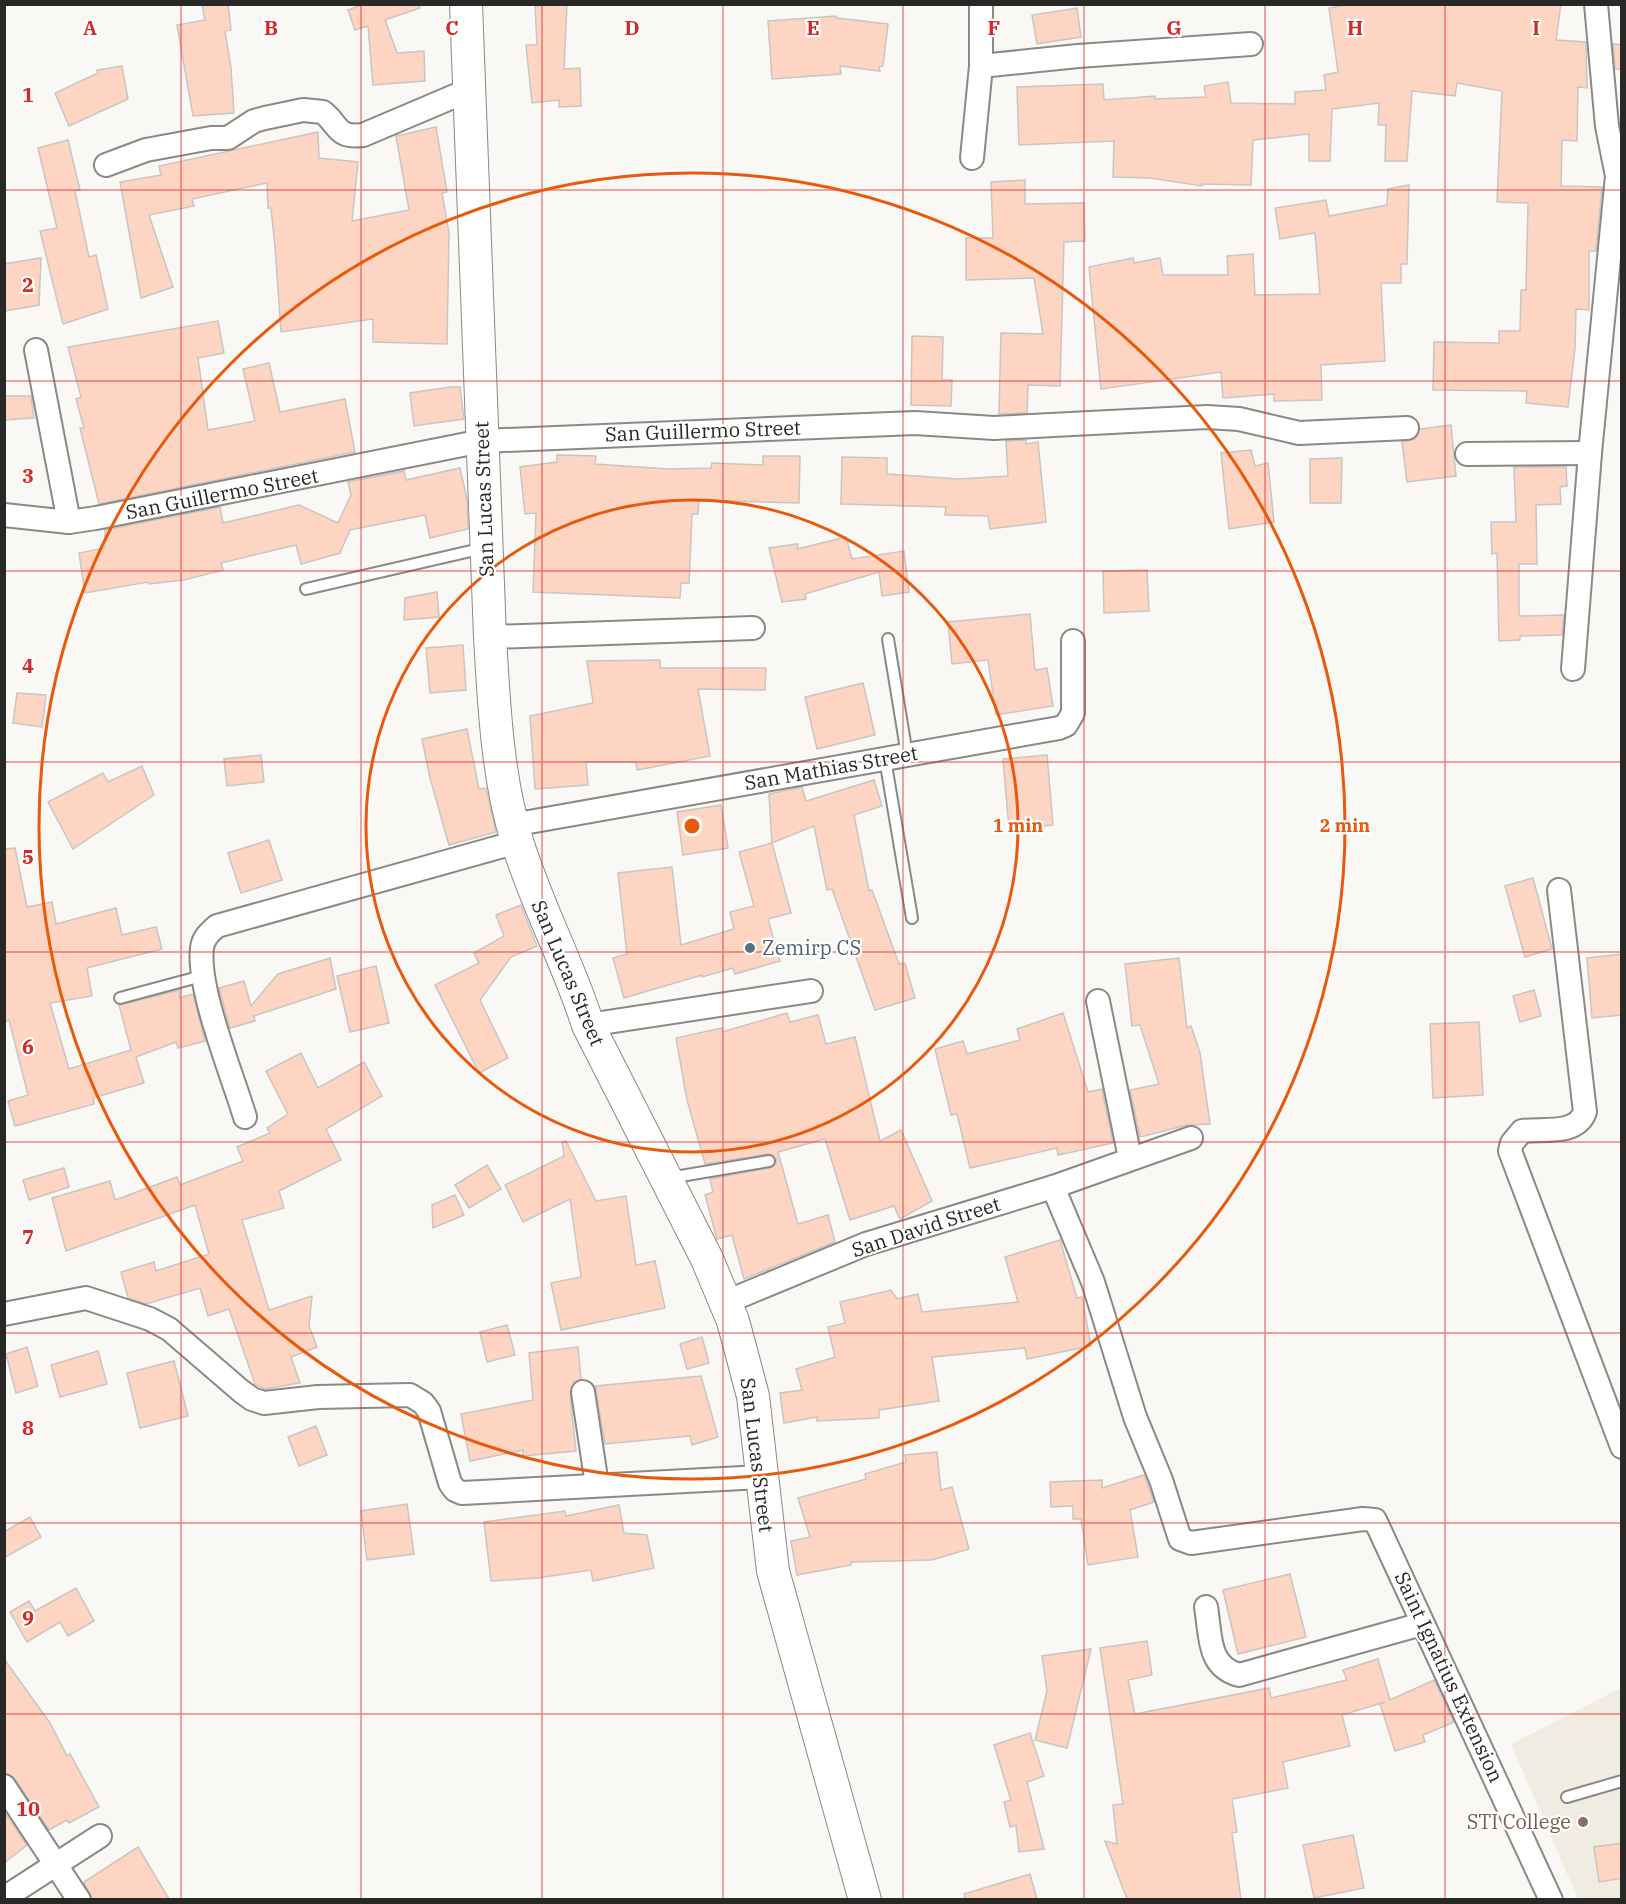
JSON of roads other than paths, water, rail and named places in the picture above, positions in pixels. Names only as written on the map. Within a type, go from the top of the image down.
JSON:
[{"type":"street","name":"San Lucas Street","points":[[466,4],[490,637],[498,740],[515,834],[534,894],[578,992],[588,1025],[726,1302],[753,1396],[772,1571],[865,1899]]},
{"type":"street","points":[[972,158],[981,66],[981,4]]},
{"type":"street","points":[[1573,669],[1590,453],[1617,176],[1606,119],[1596,4]]},
{"type":"street","points":[[981,66],[1077,56],[1251,44]]},
{"type":"street","points":[[106,165],[146,150],[211,138],[228,138],[254,121],[303,110],[323,112],[340,133],[350,136],[363,135],[469,90]]},
{"type":"street","points":[[36,350],[69,522]]},
{"type":"street","name":"San Guillermo Street","points":[[4,515],[69,522],[352,469],[482,441],[915,423],[994,428],[1207,417],[1239,419],[1299,433],[1407,428]]},
{"type":"street","points":[[1467,454],[1590,453]]},
{"type":"street","points":[[490,637],[753,628]]},
{"type":"street","name":"San Mathias Street","points":[[245,1117],[201,976],[202,946],[207,935],[217,926],[515,834],[1066,725],[1073,713],[1073,642]]},
{"type":"street","points":[[1559,890],[1585,1112],[1582,1120],[1570,1128],[1522,1131],[1512,1143],[1510,1151],[1622,1448]]},
{"type":"street","points":[[588,1025],[812,991]]},
{"type":"street","points":[[1098,1001],[1130,1158]]},
{"type":"street","name":"San David Street","points":[[726,1302],[866,1244],[1053,1187],[1191,1138]]},
{"type":"street","name":"Saint Ignatius Extension","points":[[1053,1187],[1093,1281],[1135,1417],[1161,1480],[1180,1539],[1191,1543],[1363,1519],[1376,1520],[1422,1624],[1449,1675],[1551,1899]]},
{"type":"street","points":[[4,1314],[86,1298],[99,1300],[169,1329],[241,1391],[252,1399],[264,1403],[318,1397],[410,1395],[423,1403],[429,1411],[450,1483],[459,1492],[761,1478]]},
{"type":"street","points":[[583,1392],[597,1485]]},
{"type":"street","points":[[1206,1607],[1216,1663],[1226,1671],[1239,1675],[1422,1624]]},
{"type":"street","points":[[4,1786],[79,1899]]},
{"type":"street","points":[[4,1898],[100,1836]]},
{"type":"lane","points":[[306,589],[486,548]]},
{"type":"lane","points":[[888,639],[907,755]]},
{"type":"lane","points":[[885,759],[912,918]]},
{"type":"lane","points":[[120,998],[201,976]]},
{"type":"lane","points":[[666,1178],[769,1161]]},
{"type":"lane","points":[[1567,1797],[1622,1781]]},
{"type":"place","name":"Zemirp CS","points":[[750,948]]},
{"type":"place","name":"STI College","points":[[1583,1822]]}]
